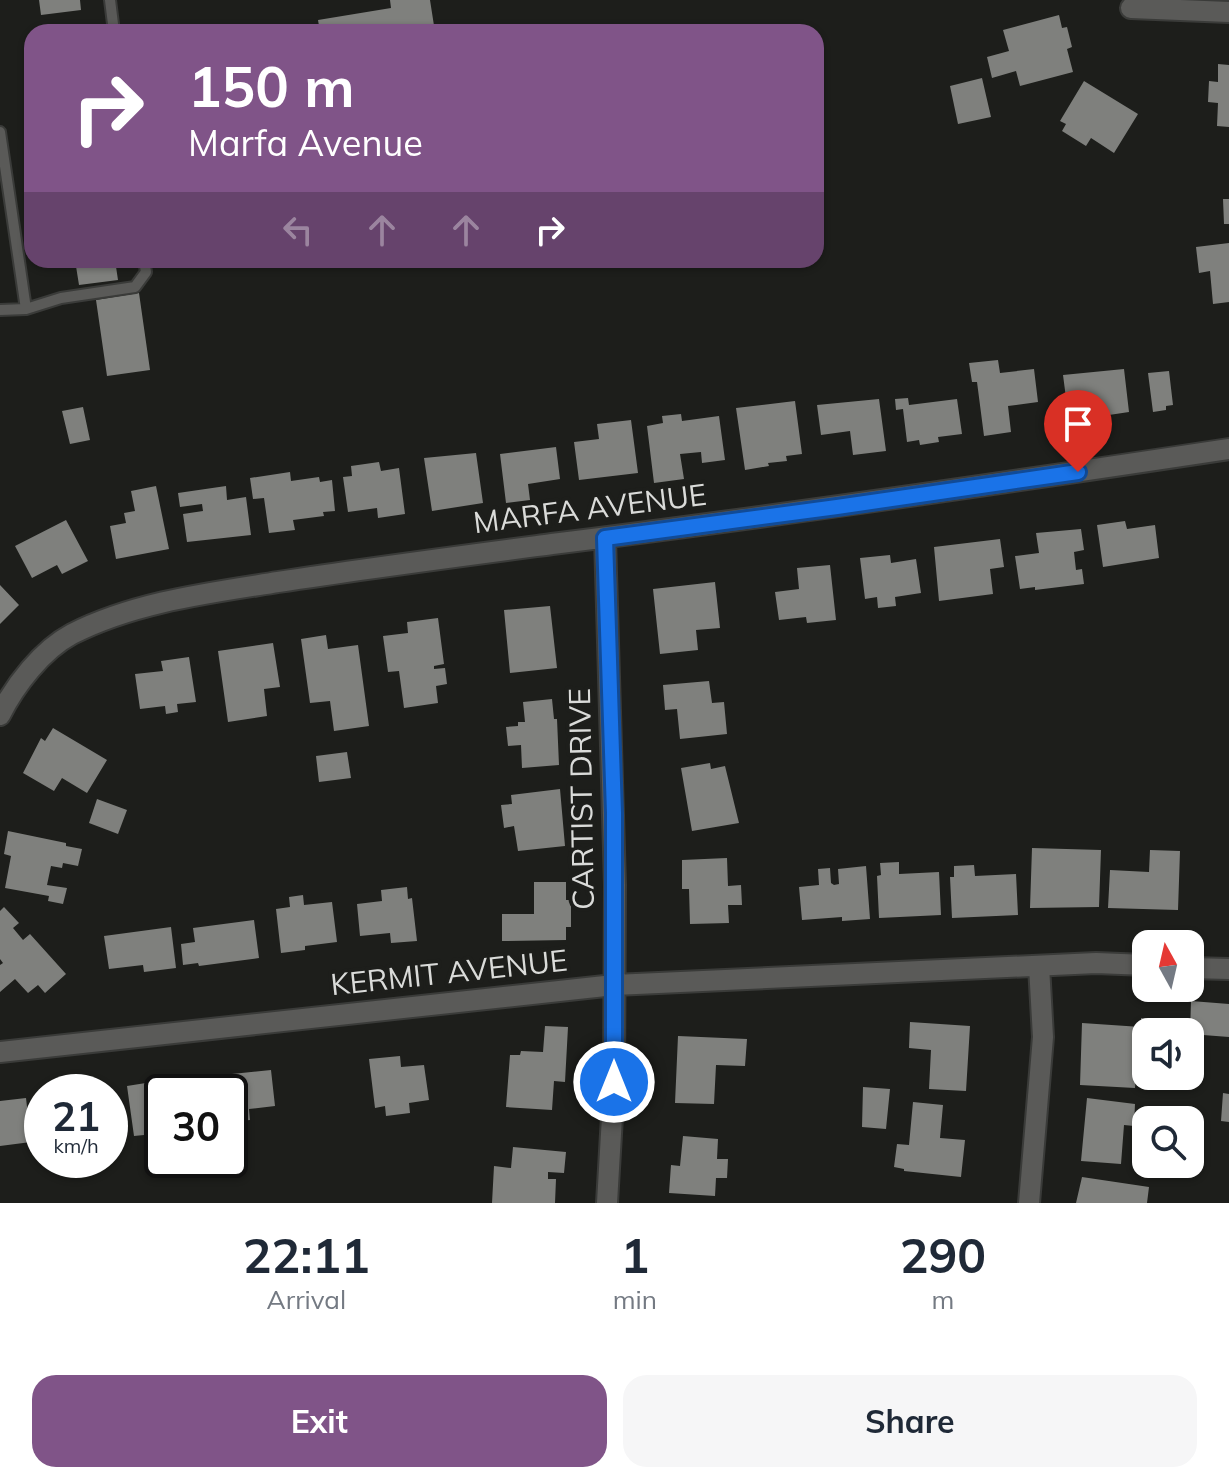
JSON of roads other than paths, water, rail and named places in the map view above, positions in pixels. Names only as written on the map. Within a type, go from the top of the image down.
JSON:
[{"type":"street","points":[[1131,8],[1229,12]]},
{"type":"street","name":"MARFA AVENUE","points":[[0,715],[8,699],[40,660],[70,635],[130,613],[204,594],[387,565],[852,505],[1229,449]]},
{"type":"street","name":"CARTIST DRIVE","points":[[605,538],[614,813],[614,1082],[607,1203]]},
{"type":"street","name":"KERMIT AVENUE","points":[[0,1052],[614,985],[1096,963],[1132,964]]},
{"type":"street","points":[[1029,1203],[1043,1037],[1039,966]]},
{"type":"street","points":[[1204,968],[1229,969]]},
{"type":"lane","points":[[110,0],[113,24]]},
{"type":"lane","points":[[0,132],[26,309]]},
{"type":"lane","points":[[0,310],[26,309],[61,298],[135,287],[146,272],[145,268]]}]
